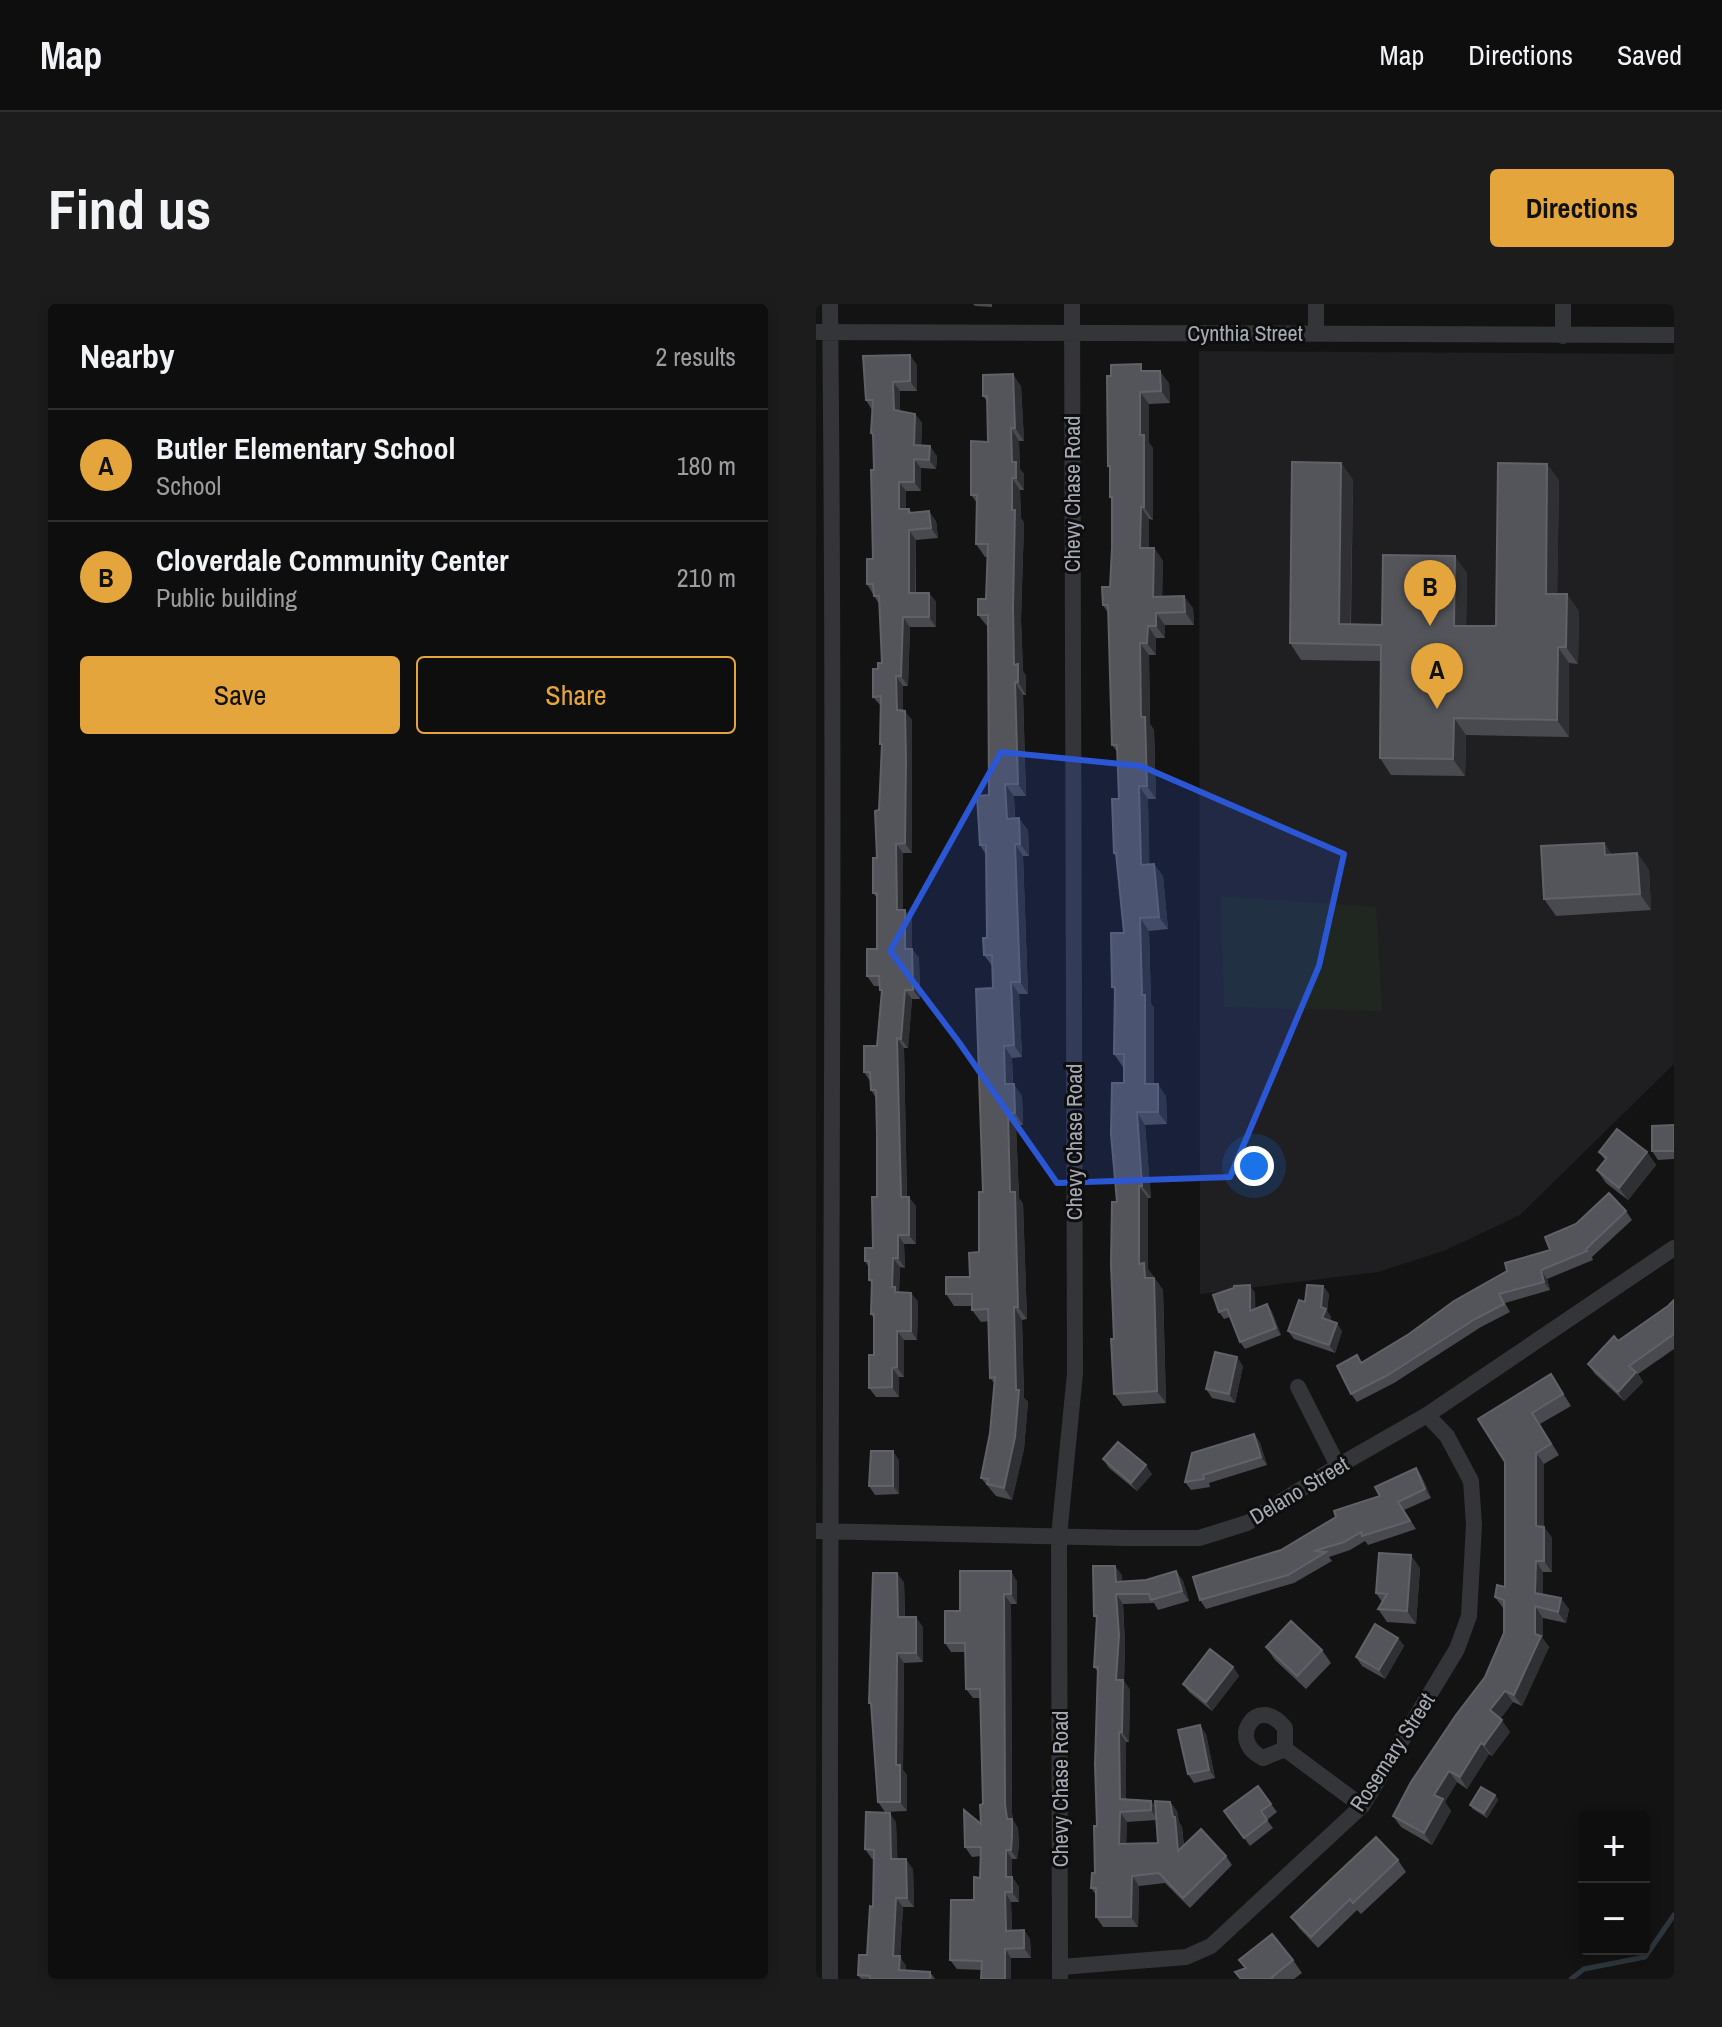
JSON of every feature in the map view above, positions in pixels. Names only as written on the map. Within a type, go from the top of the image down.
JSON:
[{"type":"street","points":[[830,304],[823,332],[822,1531],[830,1979]]},
{"type":"street","name":"Chevy Chase Road","points":[[1060,1973],[1059,1536],[1075,1373],[1072,304]]},
{"type":"street","points":[[1316,304],[1316,333]]},
{"type":"street","points":[[1563,304],[1563,336]]},
{"type":"street","name":"Cynthia Street","points":[[823,332],[1674,335]]},
{"type":"street","name":"Delano Street","points":[[822,1531],[1199,1538],[1247,1523],[1427,1415],[1674,1248]]},
{"type":"street","points":[[1298,1387],[1338,1466]]},
{"type":"street","name":"Rosemary Street","points":[[1060,1973],[1186,1957],[1211,1946],[1362,1806],[1457,1649],[1469,1616],[1474,1525],[1471,1481],[1447,1436],[1427,1415]]},
{"type":"street","points":[[1285,1749],[1362,1806]]},
{"type":"highlighted area","points":[[1001,752],[1141,766],[1344,854],[1319,966],[1230,1177],[1057,1183],[958,1041],[890,951]]},
{"type":"shaded area","points":[[1199,351],[1674,354],[1674,1064],[1520,1215],[1446,1250],[1378,1272],[1200,1294]]},
{"type":"shaded area","points":[[1221,896],[1376,907],[1382,1011],[1224,1007]]},
{"type":"building","points":[[910,355],[910,381],[893,382],[894,410],[915,414],[914,445],[930,446],[929,460],[914,459],[914,482],[899,482],[899,509],[909,509],[909,513],[929,511],[931,528],[909,530],[909,593],[929,593],[929,617],[903,617],[901,676],[896,676],[897,710],[905,711],[906,760],[905,843],[896,844],[897,910],[905,910],[905,949],[912,949],[913,990],[905,990],[901,1039],[897,1038],[901,1197],[909,1197],[909,1235],[898,1235],[898,1258],[893,1258],[892,1287],[895,1287],[895,1292],[911,1293],[911,1331],[897,1331],[897,1367],[892,1368],[892,1387],[869,1388],[869,1355],[874,1355],[874,1314],[871,1314],[872,1280],[869,1280],[865,1248],[873,1248],[872,1197],[877,1197],[877,1135],[876,1090],[871,1090],[870,1072],[864,1072],[864,1046],[877,1046],[882,990],[879,976],[867,976],[867,949],[877,949],[877,893],[873,893],[873,858],[877,858],[875,811],[879,810],[882,744],[881,696],[873,697],[873,669],[878,669],[878,663],[882,663],[879,596],[874,596],[873,584],[867,584],[867,559],[873,559],[873,400],[866,400],[863,356]]},
{"type":"building","points":[[1141,364],[1141,371],[1160,371],[1161,391],[1140,392],[1140,435],[1144,435],[1144,507],[1141,507],[1140,548],[1154,548],[1153,597],[1184,596],[1185,612],[1156,613],[1156,626],[1148,626],[1147,643],[1140,643],[1141,717],[1145,717],[1147,786],[1139,786],[1141,865],[1154,864],[1159,917],[1140,918],[1142,995],[1145,995],[1145,1084],[1158,1084],[1158,1112],[1137,1112],[1142,1186],[1139,1186],[1139,1264],[1144,1263],[1145,1278],[1154,1278],[1157,1391],[1114,1394],[1111,1265],[1112,1202],[1117,1202],[1111,1134],[1112,1083],[1124,1083],[1124,1054],[1114,1054],[1115,987],[1112,987],[1111,933],[1124,933],[1114,853],[1112,799],[1119,799],[1117,745],[1112,745],[1108,605],[1103,605],[1102,587],[1110,587],[1112,548],[1107,376],[1111,376],[1111,365]]},
{"type":"building","points":[[1013,374],[1015,428],[1011,428],[1016,478],[1012,478],[1012,510],[1015,510],[1013,607],[1014,665],[1018,664],[1018,682],[1015,682],[1018,784],[1005,784],[1007,819],[1019,818],[1020,844],[1015,844],[1020,982],[1011,982],[1014,1045],[1004,1046],[1005,1084],[1014,1084],[1015,1113],[1008,1113],[1010,1192],[1015,1192],[1018,1307],[1014,1307],[1016,1390],[1019,1390],[1015,1437],[1004,1488],[987,1484],[988,1479],[981,1478],[990,1433],[995,1377],[990,1378],[988,1309],[972,1310],[972,1294],[946,1294],[946,1277],[970,1277],[969,1253],[979,1252],[979,1192],[983,1192],[976,989],[993,988],[992,955],[984,955],[983,938],[987,938],[986,845],[980,845],[977,796],[989,795],[988,615],[978,615],[978,599],[986,599],[988,544],[976,544],[977,495],[971,495],[971,441],[988,442],[987,396],[983,396],[983,375]]},
{"type":"building","points":[[1292,462],[1341,463],[1339,624],[1382,625],[1383,555],[1455,556],[1454,626],[1496,626],[1498,463],[1547,464],[1546,594],[1567,594],[1566,647],[1558,647],[1557,720],[1454,718],[1453,759],[1380,758],[1381,645],[1290,643]]},
{"type":"building","points":[[1604,843],[1605,855],[1637,853],[1640,894],[1544,899],[1541,846]]},
{"type":"building","points":[[1674,1125],[1674,1151],[1652,1151],[1652,1126]]},
{"type":"building","points":[[1617,1129],[1647,1152],[1619,1188],[1597,1170],[1607,1158],[1599,1152]]},
{"type":"building","points":[[1609,1193],[1626,1211],[1587,1251],[1541,1270],[1544,1282],[1499,1294],[1504,1304],[1351,1394],[1337,1366],[1357,1355],[1361,1363],[1409,1334],[1454,1301],[1507,1271],[1505,1263],[1550,1250],[1545,1237],[1576,1224]]},
{"type":"building","points":[[1250,1285],[1250,1311],[1267,1304],[1276,1328],[1240,1342],[1227,1309],[1219,1312],[1213,1295],[1234,1286]]},
{"type":"building","points":[[1307,1285],[1323,1286],[1321,1307],[1326,1309],[1322,1318],[1337,1323],[1329,1345],[1288,1331],[1299,1300],[1305,1302]]},
{"type":"building","points":[[1674,1300],[1674,1334],[1629,1366],[1636,1372],[1618,1392],[1588,1364],[1614,1336],[1618,1341]]},
{"type":"building","points":[[1215,1352],[1237,1357],[1229,1394],[1206,1389]]},
{"type":"building","points":[[1551,1374],[1563,1394],[1532,1413],[1551,1444],[1536,1453],[1536,1526],[1544,1527],[1544,1561],[1536,1561],[1535,1593],[1561,1598],[1558,1612],[1535,1606],[1535,1634],[1541,1636],[1514,1695],[1505,1691],[1490,1710],[1502,1720],[1484,1745],[1481,1743],[1460,1777],[1449,1771],[1434,1795],[1443,1799],[1424,1833],[1393,1816],[1411,1782],[1485,1677],[1504,1633],[1504,1600],[1495,1597],[1497,1585],[1505,1587],[1505,1462],[1478,1419]]},
{"type":"building","points":[[1254,1434],[1261,1457],[1203,1475],[1204,1479],[1185,1482],[1192,1453]]},
{"type":"building","points":[[1118,1442],[1146,1465],[1131,1483],[1103,1459]]},
{"type":"building","points":[[871,1451],[893,1451],[893,1486],[869,1486]]},
{"type":"building","points":[[1416,1468],[1425,1489],[1398,1502],[1410,1521],[1362,1536],[1361,1532],[1344,1542],[1314,1551],[1326,1552],[1288,1575],[1200,1600],[1193,1577],[1281,1550],[1336,1517],[1334,1511],[1380,1496],[1375,1487]]},
{"type":"building","points":[[1379,1553],[1411,1555],[1407,1611],[1378,1609],[1387,1594],[1376,1593]]},
{"type":"building","points":[[1093,1566],[1115,1566],[1116,1582],[1146,1580],[1176,1571],[1182,1591],[1151,1600],[1149,1594],[1116,1594],[1119,1635],[1116,1680],[1123,1680],[1122,1732],[1119,1732],[1120,1799],[1151,1801],[1151,1810],[1120,1812],[1119,1844],[1158,1843],[1155,1801],[1170,1802],[1175,1817],[1178,1851],[1201,1829],[1226,1856],[1183,1898],[1159,1873],[1132,1876],[1131,1917],[1096,1917],[1096,1888],[1091,1888],[1092,1873],[1095,1873],[1094,1826],[1097,1826],[1098,1667],[1094,1667],[1097,1616],[1094,1616]]},
{"type":"building","points":[[960,1571],[1011,1571],[1011,1594],[1004,1594],[1005,1804],[1007,1819],[1012,1819],[1011,1850],[1006,1850],[1006,1877],[1012,1877],[1012,1892],[1005,1892],[1006,1931],[1024,1930],[1024,1948],[1005,1949],[1005,1979],[981,1979],[982,1961],[950,1960],[951,1900],[974,1900],[974,1877],[980,1878],[981,1847],[965,1847],[964,1810],[981,1824],[980,1805],[983,1804],[980,1689],[966,1689],[965,1643],[945,1643],[945,1611],[960,1611]]},
{"type":"building","points":[[873,1573],[897,1573],[898,1617],[916,1617],[916,1653],[897,1653],[896,1765],[900,1765],[900,1802],[878,1802],[869,1703]]},
{"type":"building","points":[[1291,1621],[1322,1650],[1297,1676],[1266,1647]]},
{"type":"building","points":[[1375,1624],[1398,1638],[1379,1670],[1356,1657]]},
{"type":"building","points":[[1210,1649],[1233,1667],[1206,1702],[1183,1684]]},
{"type":"building","points":[[1200,1725],[1209,1770],[1188,1774],[1178,1730]]},
{"type":"building","points":[[1258,1786],[1271,1804],[1261,1811],[1267,1820],[1244,1838],[1224,1811]]},
{"type":"building","points":[[1481,1787],[1495,1795],[1484,1813],[1470,1805]]},
{"type":"building","points":[[866,1812],[890,1813],[891,1859],[906,1859],[907,1898],[896,1898],[893,1956],[900,1956],[899,1970],[930,1972],[930,1979],[870,1979],[870,1976],[858,1975],[859,1955],[867,1955],[870,1906],[873,1907],[874,1850],[865,1849]]},
{"type":"building","points":[[1376,1837],[1398,1860],[1353,1903],[1350,1899],[1311,1937],[1291,1917]]},
{"type":"building","points":[[1272,1934],[1293,1960],[1273,1979],[1241,1979],[1235,1972],[1246,1968],[1239,1960]]},
{"type":"waterway","points":[[1571,1979],[1584,1969],[1645,1957],[1674,1915]]},
{"type":"place","name":"Cloverdale Community Center","points":[[1430,626]]},
{"type":"place","name":"Butler Elementary School","points":[[1437,709]]}]
